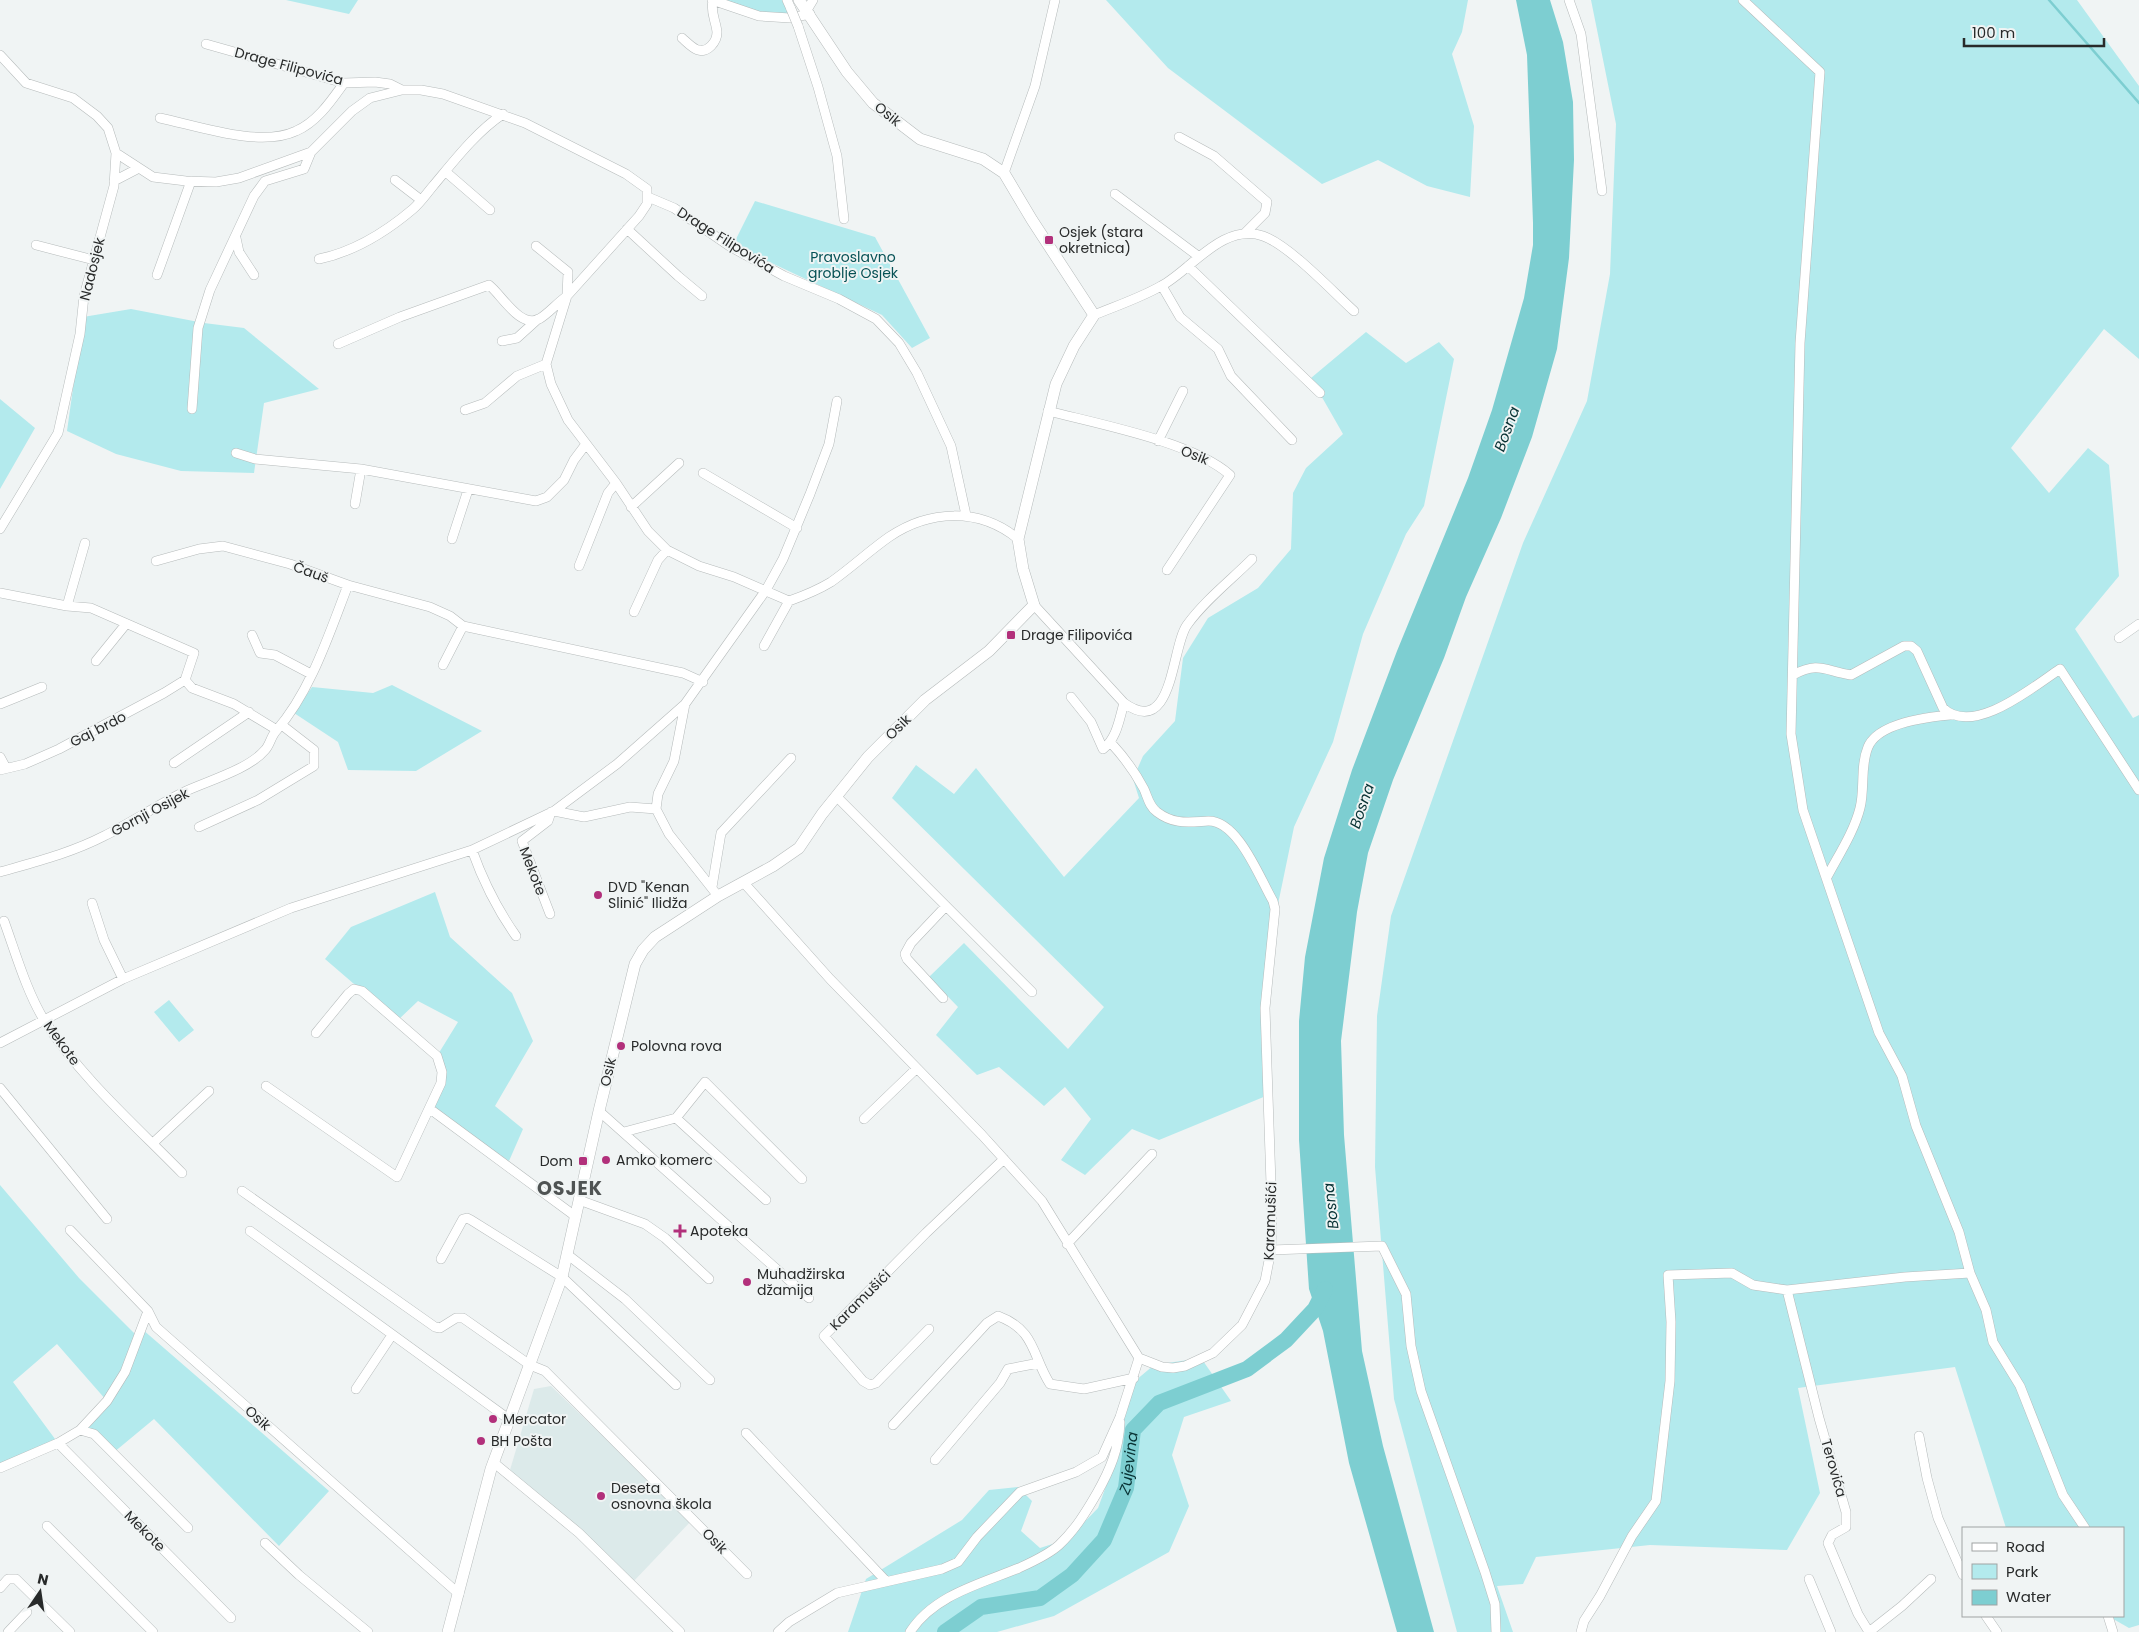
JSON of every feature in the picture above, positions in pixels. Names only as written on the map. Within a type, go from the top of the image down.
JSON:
[{"type":"main road","name":"Osik","points":[[799,0],[847,72],[873,103],[920,139],[983,159],[1004,173],[1032,220],[1094,315]]},
{"type":"main road","points":[[1034,605],[1023,569],[1018,539],[1048,411],[1064,364],[1094,315]]},
{"type":"main road","name":"Osik","points":[[448,1632],[493,1462],[562,1277],[599,1111],[635,964],[643,950],[655,937],[715,892],[744,883],[799,848],[836,796],[868,757],[925,700],[989,651],[1034,605]]},
{"type":"street","points":[[682,38],[692,48],[699,51],[707,50],[714,43],[717,32],[712,7],[713,0],[759,16],[790,18],[808,12],[813,0]]},
{"type":"street","points":[[1004,173],[1035,86],[1055,0]]},
{"type":"street","points":[[1569,0],[1581,34],[1602,191]]},
{"type":"street","points":[[1743,0],[1820,72],[1800,343],[1791,734],[1802,800],[1879,1033],[1902,1076],[1916,1126],[1959,1232],[1970,1273],[1986,1310],[1993,1342],[2020,1386],[2063,1495],[2084,1527]]},
{"type":"street","points":[[789,4],[818,87],[836,156],[844,219]]},
{"type":"street","name":"Drage Filipovića","points":[[206,44],[344,83],[375,82],[390,84],[402,90]]},
{"type":"street","name":"Nadosjek","points":[[0,55],[26,83],[73,98],[97,116],[108,128],[116,153],[114,181],[84,296],[80,334],[58,433],[0,529]]},
{"type":"street","points":[[160,118],[218,131],[272,138],[297,131],[316,118],[344,83]]},
{"type":"street","name":"Drage Filipovića","points":[[116,153],[153,177],[216,182],[239,178],[311,152],[352,112],[370,98],[402,90],[443,94],[503,114],[626,174],[647,190],[648,197],[674,208],[731,247],[784,276],[839,299],[876,319],[899,343],[917,373],[952,446],[966,515]]},
{"type":"street","points":[[319,259],[336,256],[376,235],[414,209],[491,122],[503,114]]},
{"type":"street","points":[[1094,315],[1162,286],[1198,256],[1221,242],[1245,233],[1265,213],[1267,202],[1214,156],[1179,137]]},
{"type":"street","name":"Drage Filipovića","points":[[192,409],[198,328],[210,290],[236,238],[254,196],[265,181],[304,170],[311,152]]},
{"type":"street","points":[[114,181],[139,168]]},
{"type":"street","points":[[446,172],[490,210]]},
{"type":"street","points":[[395,180],[422,200]]},
{"type":"street","points":[[157,275],[191,181]]},
{"type":"street","points":[[1115,194],[1198,256]]},
{"type":"street","points":[[502,341],[517,338],[566,296],[627,229],[647,204],[648,197]]},
{"type":"street","points":[[627,229],[702,296]]},
{"type":"street","points":[[1245,233],[1263,236],[1279,245],[1307,267],[1354,311]]},
{"type":"street","points":[[236,238],[239,252],[254,275]]},
{"type":"street","points":[[36,245],[94,260]]},
{"type":"street","points":[[536,246],[568,272],[566,296],[546,364],[556,397],[568,420],[616,483],[648,531],[666,550],[698,566],[766,590],[789,601]]},
{"type":"street","points":[[1188,266],[1320,393]]},
{"type":"street","points":[[338,344],[400,318],[489,285],[516,314],[532,320],[538,319]]},
{"type":"street","points":[[1162,286],[1180,317],[1218,349],[1231,376],[1292,440]]},
{"type":"street","points":[[465,410],[484,403],[517,376],[546,364]]},
{"type":"street","points":[[1158,441],[1184,391]]},
{"type":"street","points":[[0,1043],[122,979],[291,908],[472,850],[552,811],[617,764],[685,704],[703,682],[766,590],[797,528],[829,444],[837,401]]},
{"type":"street","name":"Osik","points":[[1048,411],[1158,441],[1209,460],[1230,475],[1167,570]]},
{"type":"street","points":[[236,454],[254,459],[361,469],[468,490],[541,500],[564,480],[574,460],[586,444]]},
{"type":"street","points":[[631,507],[680,463]]},
{"type":"street","points":[[355,504],[361,469]]},
{"type":"street","points":[[703,473],[797,528]]},
{"type":"street","points":[[579,566],[608,492],[616,483]]},
{"type":"street","points":[[452,539],[468,490]]},
{"type":"street","points":[[764,646],[789,601],[814,592],[831,582],[890,536],[913,524],[942,517],[966,515],[1006,530],[1018,539]]},
{"type":"street","points":[[67,606],[85,544]]},
{"type":"street","name":"Čauš","points":[[156,561],[198,549],[223,546],[290,564],[348,585],[430,607],[450,616],[463,626],[683,673],[703,682]]},
{"type":"street","points":[[634,612],[658,560],[666,550]]},
{"type":"street","points":[[1034,605],[1124,703],[1134,710],[1142,712],[1155,706],[1162,700],[1172,680],[1179,642],[1186,626],[1252,559]]},
{"type":"street","name":"Gornji Osijek","points":[[0,872],[46,860],[103,837],[183,792],[241,767],[264,752],[311,674],[348,585]]},
{"type":"street","points":[[0,593],[67,606],[91,608],[194,653],[185,680],[192,688],[249,712],[280,728],[314,750],[314,766],[258,800],[199,827]]},
{"type":"street","points":[[96,661],[126,624]]},
{"type":"street","points":[[2119,638],[2139,624]]},
{"type":"street","points":[[443,665],[463,626]]},
{"type":"street","points":[[252,635],[260,653],[275,655],[311,674]]},
{"type":"street","points":[[1793,675],[1805,668],[1818,667],[1851,675],[1904,646],[1911,646],[1917,651],[1943,708],[1950,715]]},
{"type":"street","points":[[1827,877],[1860,810],[1868,746],[1880,734],[1904,723],[1924,717],[1950,715],[1973,717],[2018,698],[2060,669],[2139,790]]},
{"type":"street","name":"Gaj brdo","points":[[0,757],[3,769],[25,764],[59,749],[145,704],[185,680]]},
{"type":"street","points":[[0,704],[42,687]]},
{"type":"street","points":[[1071,697],[1092,722],[1103,748],[1111,743],[1124,703]]},
{"type":"street","points":[[685,704],[674,761],[658,794],[656,809],[669,834],[715,892]]},
{"type":"street","points":[[174,763],[249,712]]},
{"type":"street","name":"Karamušići","points":[[1111,743],[1127,761],[1144,789],[1150,806],[1156,812],[1182,824],[1210,821],[1231,830],[1273,901],[1274,909],[1265,1008],[1270,1111],[1271,1250],[1265,1281],[1252,1308],[1230,1339],[1213,1353],[1185,1366],[1173,1368],[1162,1368],[1139,1358]]},
{"type":"street","points":[[715,892],[721,833],[791,758]]},
{"type":"street","points":[[836,796],[1032,992]]},
{"type":"street","points":[[552,811],[584,817],[630,807],[656,809]]},
{"type":"street","name":"Mekote","points":[[550,914],[522,841],[548,821],[552,811]]},
{"type":"street","points":[[472,850],[484,882],[500,913],[516,936]]},
{"type":"street","points":[[744,883],[830,979],[1004,1159],[1042,1201],[1139,1358],[1120,1417],[1102,1457],[1076,1472],[1020,1492],[977,1537],[958,1562],[942,1569],[838,1593],[789,1622],[778,1632]]},
{"type":"street","points":[[92,903],[104,940],[122,979]]},
{"type":"street","points":[[943,998],[907,959],[905,954],[912,943],[946,906]]},
{"type":"street","name":"Mekote","points":[[4,921],[28,988],[44,1019],[76,1065],[133,1126],[182,1173]]},
{"type":"street","points":[[266,1086],[398,1177],[442,1083],[442,1072],[437,1056],[362,991],[354,989],[316,1033]]},
{"type":"street","points":[[864,1119],[916,1069]]},
{"type":"street","points":[[624,1132],[676,1118],[705,1082],[802,1179]]},
{"type":"street","points":[[0,1088],[107,1219]]},
{"type":"street","points":[[152,1143],[209,1091]]},
{"type":"street","points":[[430,1109],[575,1216]]},
{"type":"street","points":[[599,1111],[809,1298]]},
{"type":"street","points":[[676,1118],[766,1200]]},
{"type":"street","points":[[1067,1244],[1152,1154]]},
{"type":"street","name":"Karamušići","points":[[929,1329],[876,1383],[870,1385],[863,1381],[824,1336],[926,1233],[1004,1159]]},
{"type":"street","name":"Osik","points":[[242,1191],[435,1327],[440,1328],[456,1318],[463,1318],[530,1365],[545,1371],[747,1574]]},
{"type":"street","points":[[579,1200],[645,1224],[665,1238],[709,1279]]},
{"type":"street","points":[[441,1259],[463,1220],[467,1218],[562,1277],[676,1385]]},
{"type":"street","name":"Osik","points":[[70,1230],[148,1311],[156,1327],[459,1594]]},
{"type":"street","points":[[250,1231],[510,1420]]},
{"type":"street","points":[[1271,1250],[1382,1246],[1406,1294],[1411,1346],[1421,1391],[1495,1604],[1496,1632]]},
{"type":"street","points":[[568,1255],[625,1299],[710,1380]]},
{"type":"street","points":[[1581,1632],[1584,1621],[1600,1596],[1632,1536],[1656,1501],[1670,1382],[1671,1322],[1668,1275],[1732,1273],[1753,1285],[1787,1290],[1905,1277],[1970,1273]]},
{"type":"street","name":"Terovića","points":[[1787,1290],[1819,1418],[1846,1512],[1846,1527],[1832,1535],[1828,1542],[1858,1614],[1869,1632]]},
{"type":"street","points":[[0,1468],[58,1443],[80,1430],[107,1402],[124,1372],[148,1311]]},
{"type":"street","points":[[893,1425],[994,1317],[1003,1318],[1025,1334],[1032,1342],[1039,1363],[1050,1384],[1084,1389],[1134,1378]]},
{"type":"street","points":[[356,1389],[392,1335]]},
{"type":"street","points":[[935,1460],[1000,1383],[1008,1368],[1039,1363]]},
{"type":"street","points":[[910,1632],[928,1610],[945,1599],[1034,1561],[1058,1546],[1079,1523],[1111,1464],[1119,1439],[1120,1417]]},
{"type":"street","points":[[80,1430],[94,1434],[188,1528]]},
{"type":"street","points":[[746,1433],[886,1581]]},
{"type":"street","points":[[1920,1436],[1927,1478],[1938,1518],[1962,1573]]},
{"type":"street","name":"Mekote","points":[[58,1443],[231,1618]]},
{"type":"street","points":[[493,1462],[579,1534],[680,1632]]},
{"type":"street","points":[[47,1526],[153,1632]]},
{"type":"street","points":[[265,1543],[298,1575],[368,1632]]},
{"type":"street","points":[[0,1588],[8,1579],[16,1580],[70,1632]]},
{"type":"street","points":[[1809,1579],[1831,1632]]},
{"type":"street","points":[[1869,1632],[1902,1606],[1931,1579]]},
{"type":"street","points":[[8,1632],[26,1612]]},
{"type":"street","points":[[1987,1617],[1996,1632]]},
{"type":"street","points":[[2108,1617],[2112,1632]]},
{"type":"shaded area","name":"Deseta osnovna škola","points":[[551,1386],[691,1521],[632,1583],[510,1470],[534,1389]]},
{"type":"green space","points":[[286,0],[358,0],[349,14]]},
{"type":"green space","points":[[712,0],[784,0],[790,18],[759,16]]},
{"type":"green space","points":[[1106,0],[1468,0],[1462,32],[1452,54],[1474,126],[1470,197],[1427,186],[1378,160],[1322,184],[1168,68]]},
{"type":"green space","points":[[1591,0],[2077,0],[2139,86],[2139,359],[2104,329],[2011,448],[2049,493],[2088,448],[2109,465],[2119,576],[2075,629],[2133,718],[2139,715],[2139,1625],[2129,1628],[2110,1617],[2124,1617],[2124,1527],[2006,1527],[1955,1367],[1798,1388],[1820,1493],[1787,1550],[1650,1545],[1536,1557],[1523,1584],[1497,1586],[1513,1632],[1457,1632],[1394,1399],[1375,1167],[1377,1016],[1391,916],[1523,543],[1587,401],[1610,274],[1616,124]]},
{"type":"green space","name":"Pravoslavno groblje Osjek","points":[[755,201],[875,237],[930,338],[912,348],[882,315],[733,245]]},
{"type":"green space","points":[[131,309],[204,323],[244,328],[319,389],[264,403],[254,473],[181,471],[116,454],[67,431],[83,317]]},
{"type":"green space","points":[[1366,332],[1406,363],[1439,342],[1454,359],[1424,506],[1406,534],[1363,634],[1333,742],[1294,827],[1277,909],[1263,1011],[1266,1096],[1159,1140],[1132,1129],[1085,1175],[1061,1160],[1091,1119],[1065,1087],[1044,1106],[999,1067],[977,1075],[936,1035],[958,1007],[929,977],[964,943],[1068,1049],[1104,1007],[892,798],[916,765],[954,794],[976,768],[1064,877],[1139,798],[1133,779],[1143,756],[1175,721],[1183,658],[1208,618],[1258,588],[1291,549],[1293,493],[1306,468],[1343,434],[1311,378]]},
{"type":"green space","points":[[0,399],[35,428],[0,489]]},
{"type":"green space","points":[[392,685],[482,731],[416,771],[348,770],[338,742],[294,713],[312,687],[373,693]]},
{"type":"green space","points":[[435,892],[450,937],[512,993],[533,1041],[495,1106],[523,1129],[509,1161],[430,1109],[441,1083],[437,1056],[458,1022],[418,1001],[397,1021],[325,959],[351,927]]},
{"type":"green space","points":[[169,1000],[194,1030],[179,1042],[154,1012]]},
{"type":"green space","points":[[0,1185],[79,1278],[138,1337],[142,1329],[329,1491],[279,1546],[154,1419],[113,1453],[80,1430],[107,1401],[57,1344],[13,1382],[58,1443],[0,1466]]},
{"type":"green space","points":[[1201,1358],[1231,1401],[1184,1417],[1172,1455],[1189,1506],[1169,1552],[1054,1616],[997,1632],[848,1632],[866,1579],[962,1520],[989,1490],[1018,1487],[1032,1501],[1021,1531],[1040,1548],[1068,1539],[1098,1508],[1116,1459],[1129,1386],[1154,1365]]},
{"type":"water","name":"Bosna","points":[[1516,0],[1550,0],[1563,42],[1573,102],[1574,160],[1569,258],[1557,349],[1532,437],[1501,518],[1466,597],[1444,658],[1393,780],[1368,853],[1357,912],[1341,1041],[1344,1135],[1362,1351],[1383,1446],[1434,1632],[1397,1632],[1349,1463],[1323,1331],[1309,1289],[1299,1140],[1299,1021],[1305,957],[1324,858],[1352,770],[1397,651],[1468,478],[1492,410],[1524,298],[1533,245],[1533,223],[1527,55]]},
{"type":"waterway","points":[[2049,0],[2139,103]]},
{"type":"waterway","name":"Zujevina","points":[[945,1632],[981,1607],[1040,1598],[1072,1575],[1104,1540],[1126,1488],[1133,1430],[1159,1403],[1247,1369],[1286,1340],[1315,1309],[1325,1289]]},
{"type":"place","name":"Osjek (stara okretnica)","points":[[1049,240]]},
{"type":"place","name":"Drage Filipovića","points":[[1011,635]]},
{"type":"place","name":"DVD \"Kenan Slinić\" Ilidža","points":[[598,895]]},
{"type":"place","name":"Polovna rova","points":[[621,1046]]},
{"type":"place","name":"Amko komerc","points":[[606,1160]]},
{"type":"place","name":"Dom","points":[[583,1161]]},
{"type":"place","name":"Apoteka","points":[[680,1231]]},
{"type":"place","name":"Muhadžirska džamija","points":[[747,1282]]},
{"type":"place","name":"Mercator","points":[[493,1419]]},
{"type":"place","name":"BH Pošta","points":[[481,1441]]},
{"type":"place","name":"Deseta osnovna škola","points":[[601,1496]]},
{"type":"district","name":"OSJEK","points":[[570,1188]]}]
